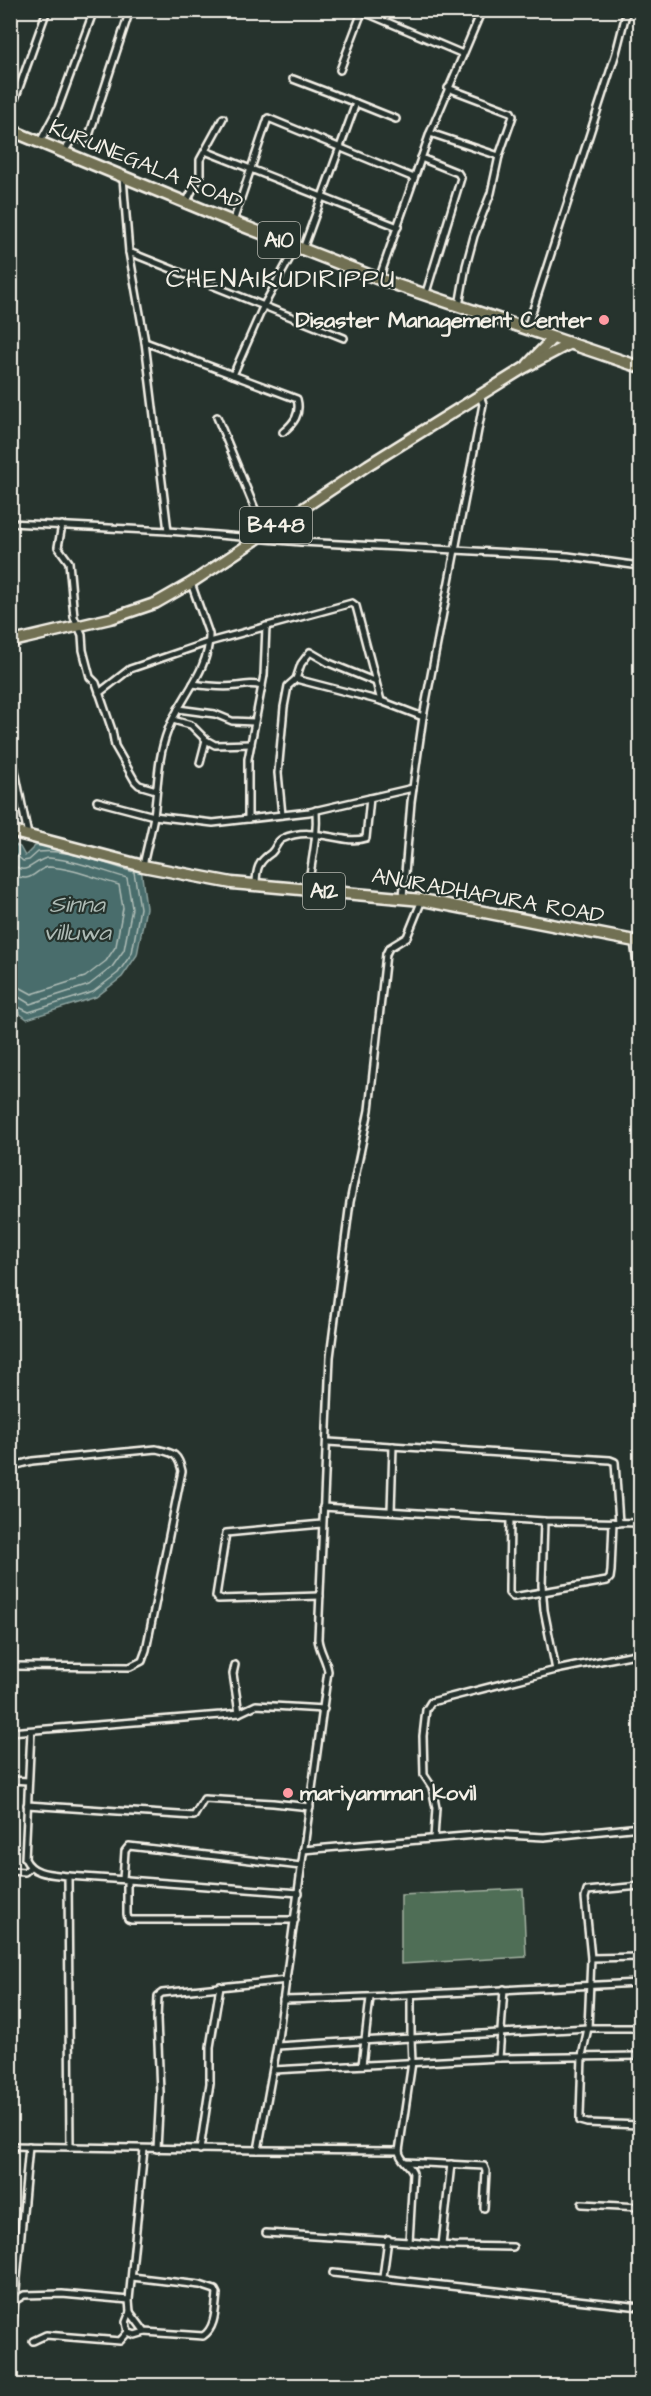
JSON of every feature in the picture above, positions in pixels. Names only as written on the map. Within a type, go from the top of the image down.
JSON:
[{"type":"highway","name":"KURUNEGALA ROAD","points":[[10,130],[233,222],[379,279],[640,367]]},
{"type":"highway","name":"ANURADHAPURA ROAD","points":[[10,831],[143,866],[232,883],[403,897],[637,942]]},
{"type":"main road","name":"B448","points":[[524,368],[552,339]]},
{"type":"main road","name":"B448","points":[[10,642],[144,608],[191,584],[368,465],[524,368],[569,344]]},
{"type":"street","points":[[10,113],[47,10]]},
{"type":"street","points":[[40,142],[58,108],[94,10]]},
{"type":"street","points":[[64,152],[73,138],[88,139],[130,10]]},
{"type":"street","points":[[379,279],[430,133],[482,10]]},
{"type":"street","points":[[527,330],[616,53],[627,10]]},
{"type":"street","points":[[340,70],[360,11],[463,54]]},
{"type":"street","points":[[292,79],[396,119]]},
{"type":"street","points":[[448,88],[511,112],[513,116],[499,156],[491,193],[468,256],[459,307]]},
{"type":"street","points":[[233,375],[263,307],[299,248],[356,103]]},
{"type":"street","points":[[186,203],[200,175],[200,160],[223,118]]},
{"type":"street","points":[[233,222],[268,118],[414,178]]},
{"type":"street","points":[[430,133],[499,156]]},
{"type":"street","points":[[205,151],[398,227]]},
{"type":"street","points":[[421,158],[458,173],[461,178],[425,296]]},
{"type":"street","points":[[123,177],[129,252],[145,342],[168,531]]},
{"type":"street","points":[[129,252],[344,338]]},
{"type":"street","points":[[145,342],[297,399],[296,418],[283,432]]},
{"type":"street","points":[[403,897],[412,788],[423,717],[483,404],[480,396]]},
{"type":"street","points":[[217,417],[261,535]]},
{"type":"street","points":[[10,523],[261,535],[568,556],[640,566]]},
{"type":"street","points":[[62,525],[58,547],[69,562],[74,616],[82,635],[82,650],[90,676],[96,683],[115,746],[135,781],[139,785],[156,790]]},
{"type":"street","points":[[10,537],[10,558]]},
{"type":"street","points":[[143,866],[154,816],[158,764],[168,729],[193,684],[206,655],[209,642],[209,634],[191,584]]},
{"type":"street","points":[[99,693],[130,669],[209,642],[352,603],[356,606],[381,701]]},
{"type":"street","points":[[248,819],[248,759],[265,666],[266,626]]},
{"type":"street","points":[[282,815],[278,773],[280,741],[288,686],[296,679],[300,664],[310,652],[329,663],[376,682]]},
{"type":"street","points":[[296,679],[381,701],[423,717]]},
{"type":"street","points":[[193,684],[239,687],[248,683],[262,686]]},
{"type":"street","points":[[178,709],[215,714],[232,721],[254,722]]},
{"type":"street","points":[[173,720],[191,725],[206,740],[215,745],[251,744]]},
{"type":"street","points":[[200,763],[206,740]]},
{"type":"street","points":[[10,746],[28,835]]},
{"type":"street","points":[[98,801],[154,816],[213,823],[316,810],[412,788]]},
{"type":"street","points":[[256,885],[258,865],[264,856],[273,852],[279,840],[317,832],[350,839],[366,838],[370,798]]},
{"type":"street","points":[[308,889],[317,832],[316,810]]},
{"type":"street","points":[[258,2150],[277,2046],[328,1671],[319,1647],[322,1524],[328,1442],[330,1357],[350,1202],[369,1110],[386,954],[389,948],[406,937],[422,900]]},
{"type":"street","points":[[637,942],[640,990]]},
{"type":"street","points":[[640,1068],[640,1117]]},
{"type":"street","points":[[328,1442],[615,1462],[616,1522],[610,1578],[607,1581],[574,1585],[543,1593],[510,1595],[508,1586],[510,1519]]},
{"type":"street","points":[[391,1511],[393,1446]]},
{"type":"street","points":[[10,1467],[32,1461],[156,1449],[174,1453],[179,1457],[182,1471],[142,1661],[130,1667],[10,1666]]},
{"type":"street","points":[[323,1507],[544,1521],[640,1523]]},
{"type":"street","points":[[544,1521],[544,1610],[556,1670]]},
{"type":"street","points":[[320,1596],[257,1600],[218,1599],[216,1596],[226,1533],[322,1524]]},
{"type":"street","points":[[434,1838],[436,1808],[432,1787],[424,1775],[423,1736],[428,1706],[438,1699],[556,1670],[640,1653]]},
{"type":"street","points":[[235,1665],[233,1674],[239,1713]]},
{"type":"street","points":[[10,1732],[239,1713],[256,1705],[324,1709]]},
{"type":"street","points":[[31,1731],[25,1859],[29,1868],[68,1876],[299,1893]]},
{"type":"street","points":[[10,1780],[28,1781]]},
{"type":"street","points":[[27,1805],[194,1816],[204,1800],[309,1807]]},
{"type":"street","points":[[303,1850],[488,1834],[544,1837],[640,1827]]},
{"type":"street","points":[[295,1920],[128,1919],[125,1851],[129,1846],[301,1866]]},
{"type":"street","points":[[10,1871],[26,1872],[29,1868]]},
{"type":"street","points":[[68,1876],[70,2147]]},
{"type":"street","points":[[640,1886],[587,1891],[585,1898],[591,1958],[588,2028],[582,2056],[580,2121],[640,2125]]},
{"type":"street","points":[[591,1958],[640,1957]]},
{"type":"street","points":[[157,2149],[160,2092],[157,2000],[162,1993],[286,1980]]},
{"type":"street","points":[[283,2000],[370,1998],[640,1983]]},
{"type":"street","points":[[200,2150],[210,2083],[210,2047],[220,1986]]},
{"type":"street","points":[[499,2058],[504,1989]]},
{"type":"street","points":[[409,2242],[412,2173],[399,2151],[412,2062],[411,1995]]},
{"type":"street","points":[[362,2065],[370,1998]]},
{"type":"street","points":[[277,2046],[501,2032],[640,2028]]},
{"type":"street","points":[[273,2070],[499,2058],[640,2056]]},
{"type":"street","points":[[10,2146],[399,2151]]},
{"type":"street","points":[[10,2355],[18,2290],[29,2146]]},
{"type":"street","points":[[128,2332],[126,2322],[130,2312],[129,2300],[144,2149]]},
{"type":"street","points":[[405,2162],[486,2168],[484,2208]]},
{"type":"street","points":[[442,2245],[451,2164]]},
{"type":"street","points":[[582,2204],[640,2207]]},
{"type":"street","points":[[266,2233],[388,2239],[442,2245],[513,2247]]},
{"type":"street","points":[[383,2277],[388,2239]]},
{"type":"street","points":[[333,2273],[640,2307]]},
{"type":"street","points":[[128,2332],[135,2335],[145,2332],[203,2336],[210,2332],[212,2327],[217,2294],[215,2290],[200,2285],[132,2277]]},
{"type":"street","points":[[10,2289],[18,2290]]},
{"type":"street","points":[[16,2300],[24,2295],[62,2294],[129,2300]]},
{"type":"street","points":[[130,2312],[145,2332]]},
{"type":"street","points":[[33,2341],[46,2335],[120,2341],[128,2332]]},
{"type":"green space","points":[[523,1889],[526,1957],[401,1964],[401,1895]]},
{"type":"water","name":"Sinna villuwa","points":[[11,843],[20,847],[25,856],[35,846],[48,845],[141,868],[146,908],[137,955],[122,977],[96,997],[27,1019],[11,1007]]},
{"type":"place","name":"Disaster Management Center","points":[[604,320]]},
{"type":"place","name":"mariyamman kovil","points":[[288,1793]]},
{"type":"district","name":"CHENAIKUDIRIPPU","points":[[281,279]]}]
